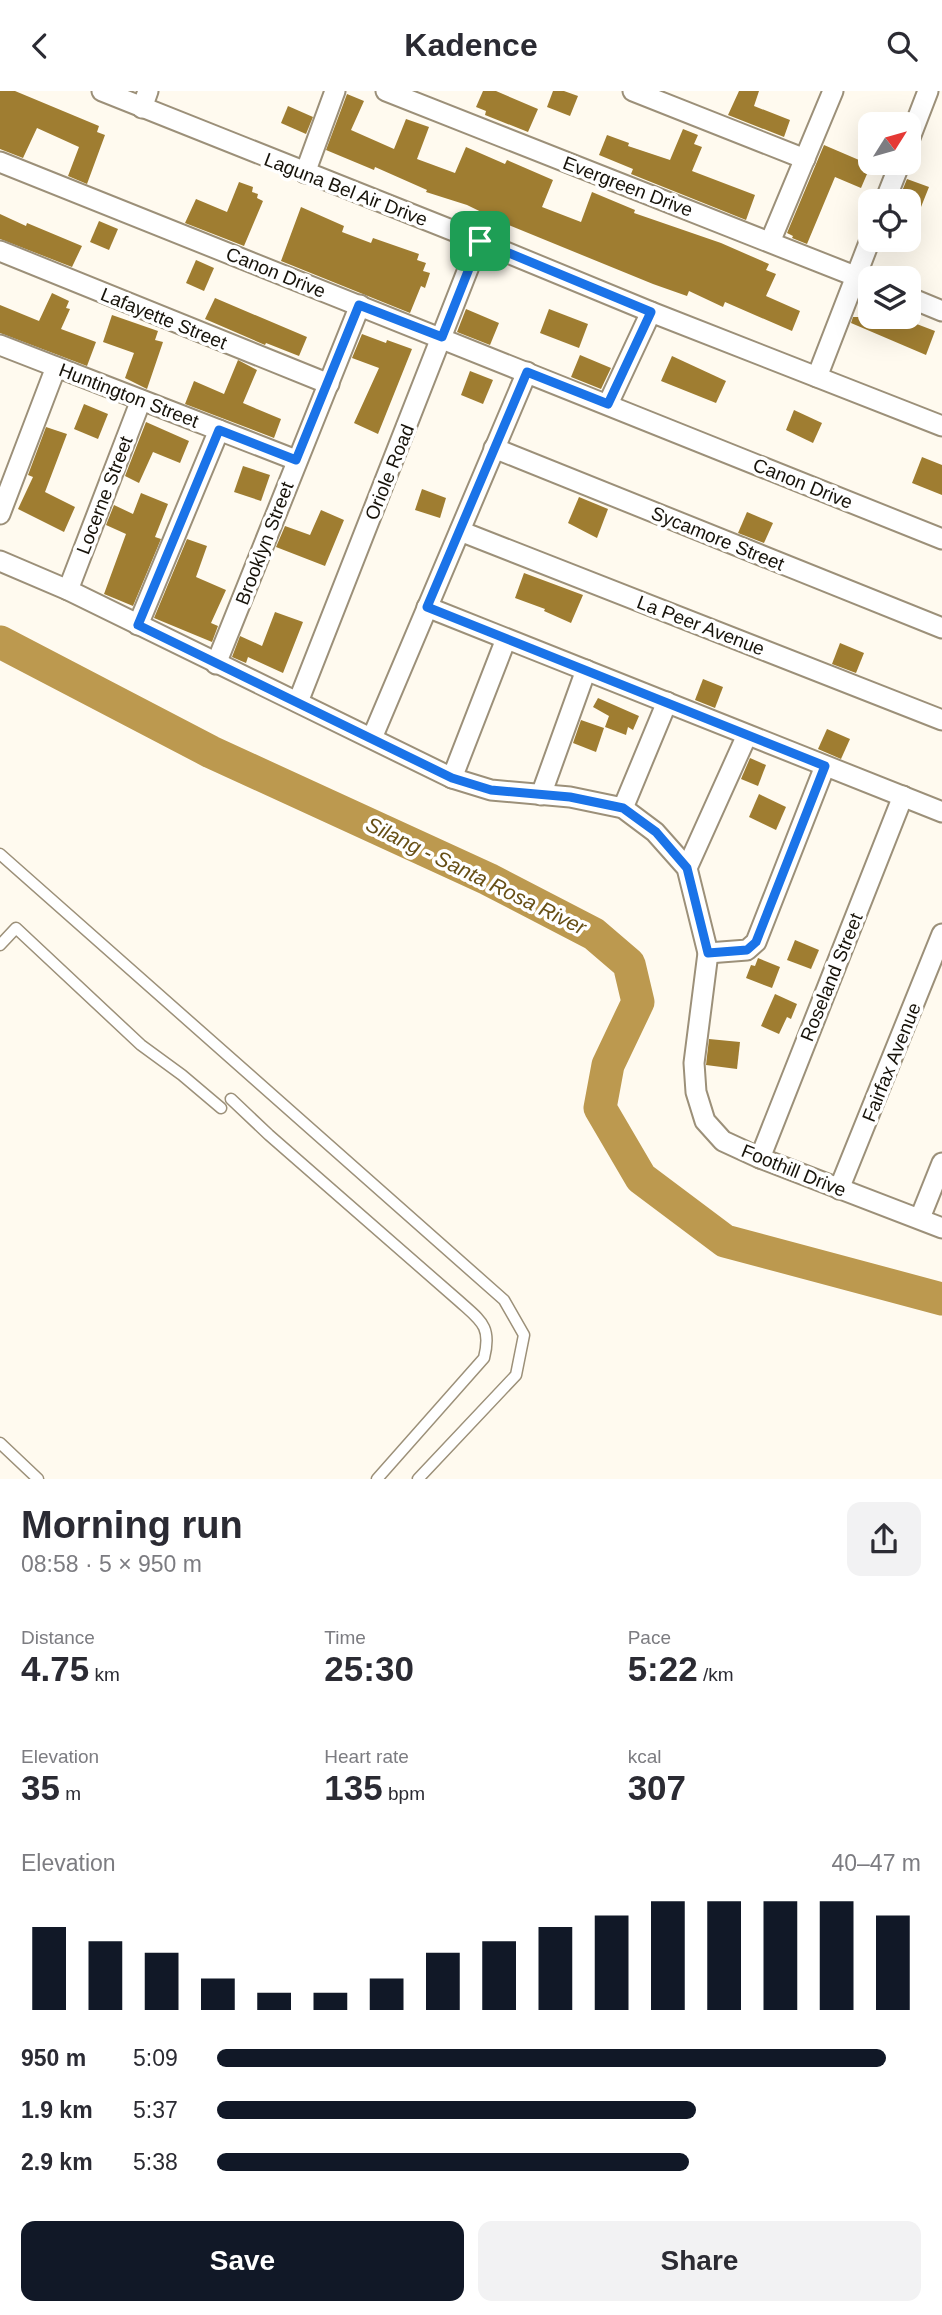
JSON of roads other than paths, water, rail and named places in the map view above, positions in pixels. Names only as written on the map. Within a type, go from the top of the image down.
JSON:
[{"type":"street","name":"Laguna Bel Air Drive","points":[[102,91],[145,99],[305,173],[942,426]]},
{"type":"street","points":[[305,173],[335,91]]},
{"type":"street","name":"Evergreen Drive","points":[[386,91],[858,277]]},
{"type":"street","points":[[633,91],[805,159]]},
{"type":"street","points":[[770,242],[833,91]]},
{"type":"street","points":[[921,112],[929,91]]},
{"type":"street","name":"Canon Drive","points":[[0,162],[942,539]]},
{"type":"street","name":"Oriole Road","points":[[298,702],[480,241]]},
{"type":"street","name":"Lafayette Street","points":[[0,251],[328,384]]},
{"type":"street","points":[[817,377],[858,290]]},
{"type":"street","points":[[921,300],[940,304]]},
{"type":"street","name":"Brooklyn Street","points":[[216,664],[359,305]]},
{"type":"street","points":[[608,404],[651,312]]},
{"type":"street","name":"Huntington Street","points":[[0,345],[296,460]]},
{"type":"street","points":[[0,514],[56,367]]},
{"type":"street","points":[[372,738],[527,372]]},
{"type":"street","name":"Locerne Street","points":[[68,590],[141,400]]},
{"type":"street","points":[[138,625],[219,430]]},
{"type":"street","name":"Sycamore Street","points":[[494,448],[942,628]]},
{"type":"street","name":"La Peer Avenue","points":[[460,531],[942,720]]},
{"type":"street","name":"Foothill Drive","points":[[0,561],[68,590],[452,778],[491,790],[570,797],[623,808],[656,832],[687,868],[708,953],[694,1063],[696,1092],[705,1121],[723,1141],[760,1158],[942,1228]]},
{"type":"street","points":[[427,607],[942,812]]},
{"type":"street","points":[[452,778],[506,639]]},
{"type":"street","points":[[541,795],[586,670]]},
{"type":"street","points":[[623,808],[667,702]]},
{"type":"street","points":[[687,868],[747,734]]},
{"type":"street","points":[[708,953],[747,950],[756,942],[825,766]]},
{"type":"street","name":"Roseland Street","points":[[760,1158],[903,796]]},
{"type":"street","name":"Fairfax Avenue","points":[[839,1189],[942,934]]},
{"type":"street","points":[[920,1218],[942,1163]]},
{"type":"lane","points":[[0,854],[504,1300],[524,1335],[516,1375],[418,1479]]},
{"type":"lane","points":[[0,945],[16,928],[141,1045],[221,1108]]},
{"type":"lane","points":[[231,1099],[459,1301],[484,1324],[488,1333],[484,1358],[377,1479]]},
{"type":"lane","points":[[0,1443],[38,1479]]},
{"type":"waterway","name":"Silang - Santa Rosa River","points":[[0,642],[211,752],[488,879],[594,934],[629,964],[638,1002],[608,1065],[600,1108],[641,1178],[725,1241],[942,1299]]}]
